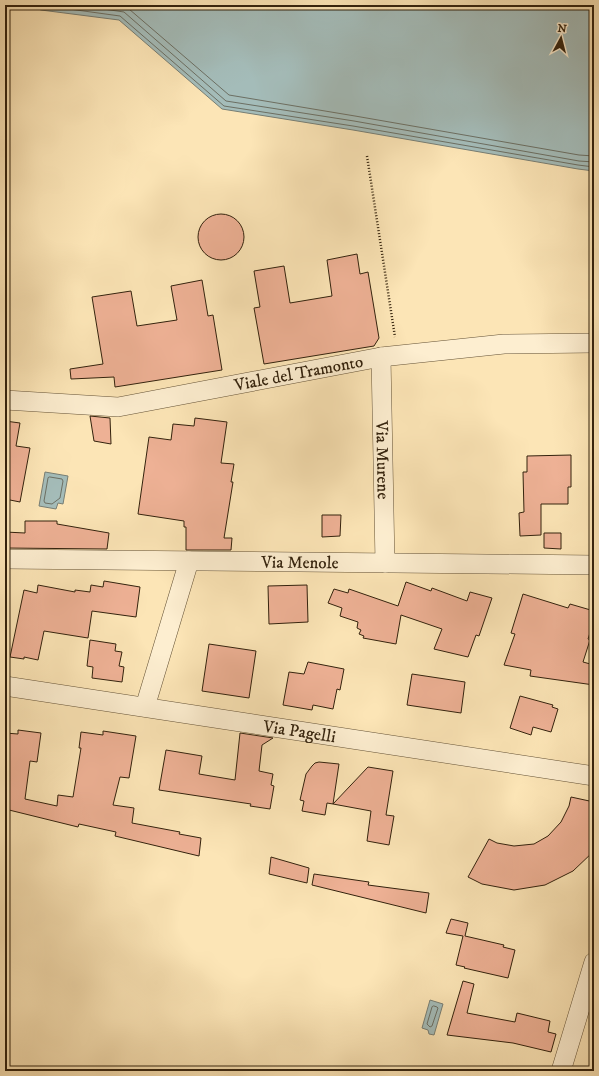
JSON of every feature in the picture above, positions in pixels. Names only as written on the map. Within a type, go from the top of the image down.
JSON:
[{"type":"street","name":"Viale del Tramonto","points":[[5,400],[118,407],[390,357],[504,344],[594,343]]},
{"type":"street","name":"Via Murene","points":[[385,563],[390,357]]},
{"type":"street","name":"Via Menole","points":[[5,559],[594,565]]},
{"type":"street","points":[[145,707],[189,561]]},
{"type":"street","name":"Via Pagelli","points":[[5,686],[594,776]]},
{"type":"street","points":[[561,1071],[594,962]]},
{"type":"path","points":[[367,156],[390,357]]},
{"type":"water","points":[[28,5],[594,5],[594,171],[222,109],[119,20],[41,10]]},
{"type":"water","points":[[45,472],[68,476],[63,504],[58,503],[56,509],[39,506]]},
{"type":"water","points":[[430,1000],[443,1004],[434,1035],[429,1034],[428,1030],[422,1028]]},
{"type":"building","points":[[221,214],[234,218],[240,224],[244,237],[240,250],[234,256],[221,260],[208,256],[202,250],[198,237],[202,224],[208,218]]},
{"type":"building","points":[[357,254],[360,274],[368,272],[379,338],[374,346],[264,364],[254,308],[260,307],[254,271],[284,266],[290,303],[332,296],[327,260]]},
{"type":"building","points":[[202,280],[208,316],[213,315],[222,370],[115,387],[114,377],[71,379],[70,369],[103,364],[92,297],[131,291],[137,326],[177,320],[171,286]]},
{"type":"building","points":[[90,416],[110,418],[111,444],[94,441]]},
{"type":"building","points":[[195,418],[227,422],[221,463],[234,464],[231,482],[233,482],[224,538],[232,538],[231,550],[186,550],[186,527],[184,527],[184,521],[138,514],[149,437],[171,440],[173,424],[194,426]]},
{"type":"building","points":[[5,421],[20,423],[16,446],[30,448],[20,502],[5,499]]},
{"type":"building","points":[[571,455],[571,487],[568,487],[568,504],[541,504],[541,535],[520,536],[519,513],[524,512],[523,472],[527,472],[527,456]]},
{"type":"building","points":[[322,515],[341,515],[340,536],[322,537]]},
{"type":"building","points":[[25,521],[57,521],[57,524],[109,533],[107,549],[5,548],[5,532],[25,533]]},
{"type":"building","points":[[544,533],[561,533],[561,549],[544,548]]},
{"type":"building","points":[[104,581],[140,587],[136,617],[92,611],[88,638],[44,631],[38,660],[24,657],[24,659],[10,657],[24,590],[37,593],[38,585],[75,592],[75,590],[90,592],[91,585],[103,587]]},
{"type":"building","points":[[406,582],[431,591],[432,588],[467,601],[470,592],[492,598],[479,636],[476,635],[468,657],[434,649],[442,629],[401,615],[396,644],[363,638],[364,636],[359,634],[361,630],[357,628],[358,622],[340,616],[342,608],[328,603],[334,589],[348,593],[349,589],[398,606]]},
{"type":"building","points":[[307,585],[308,622],[269,624],[268,586]]},
{"type":"building","points":[[523,594],[568,608],[570,604],[594,611],[594,620],[588,639],[590,640],[583,662],[594,665],[594,685],[530,676],[531,670],[504,665],[515,634],[511,633]]},
{"type":"building","points":[[90,640],[116,644],[115,651],[122,652],[119,666],[124,667],[122,682],[92,678],[93,667],[87,666]]},
{"type":"building","points":[[209,644],[256,651],[249,698],[202,691]]},
{"type":"building","points":[[308,662],[344,669],[340,690],[337,689],[333,709],[313,705],[312,710],[283,705],[289,672],[304,674]]},
{"type":"building","points":[[412,674],[465,682],[461,713],[407,705]]},
{"type":"building","points":[[520,696],[553,705],[552,707],[558,709],[551,732],[533,727],[531,735],[510,728]]},
{"type":"building","points":[[18,730],[41,733],[37,762],[30,761],[25,799],[57,806],[58,795],[73,797],[81,748],[79,748],[81,732],[103,735],[103,731],[136,736],[129,778],[120,777],[113,805],[134,808],[132,823],[180,832],[179,834],[201,838],[199,856],[115,836],[116,832],[79,824],[78,827],[5,809],[5,733],[18,734]]},
{"type":"building","points":[[240,733],[273,738],[262,745],[259,771],[273,774],[271,785],[274,786],[270,809],[250,806],[251,804],[159,790],[166,750],[202,756],[199,774],[235,780]]},
{"type":"building","points":[[315,763],[339,764],[333,804],[327,803],[325,815],[302,811],[304,801],[300,800],[306,774]]},
{"type":"building","points":[[368,767],[393,771],[386,815],[394,816],[389,845],[367,841],[371,811],[333,804]]},
{"type":"building","points":[[571,797],[594,802],[594,851],[573,871],[545,885],[514,890],[482,884],[468,877],[489,839],[497,843],[514,846],[534,844],[548,836],[561,822],[569,806]]},
{"type":"building","points":[[271,857],[309,868],[307,883],[269,874]]},
{"type":"building","points":[[314,874],[369,882],[368,885],[429,893],[426,913],[312,885]]},
{"type":"building","points":[[451,919],[468,923],[465,936],[504,945],[503,947],[515,950],[508,978],[456,965],[463,936],[446,933]]},
{"type":"building","points":[[463,981],[474,984],[467,1013],[515,1022],[517,1013],[550,1021],[548,1032],[556,1034],[551,1052],[513,1043],[447,1035]]}]
